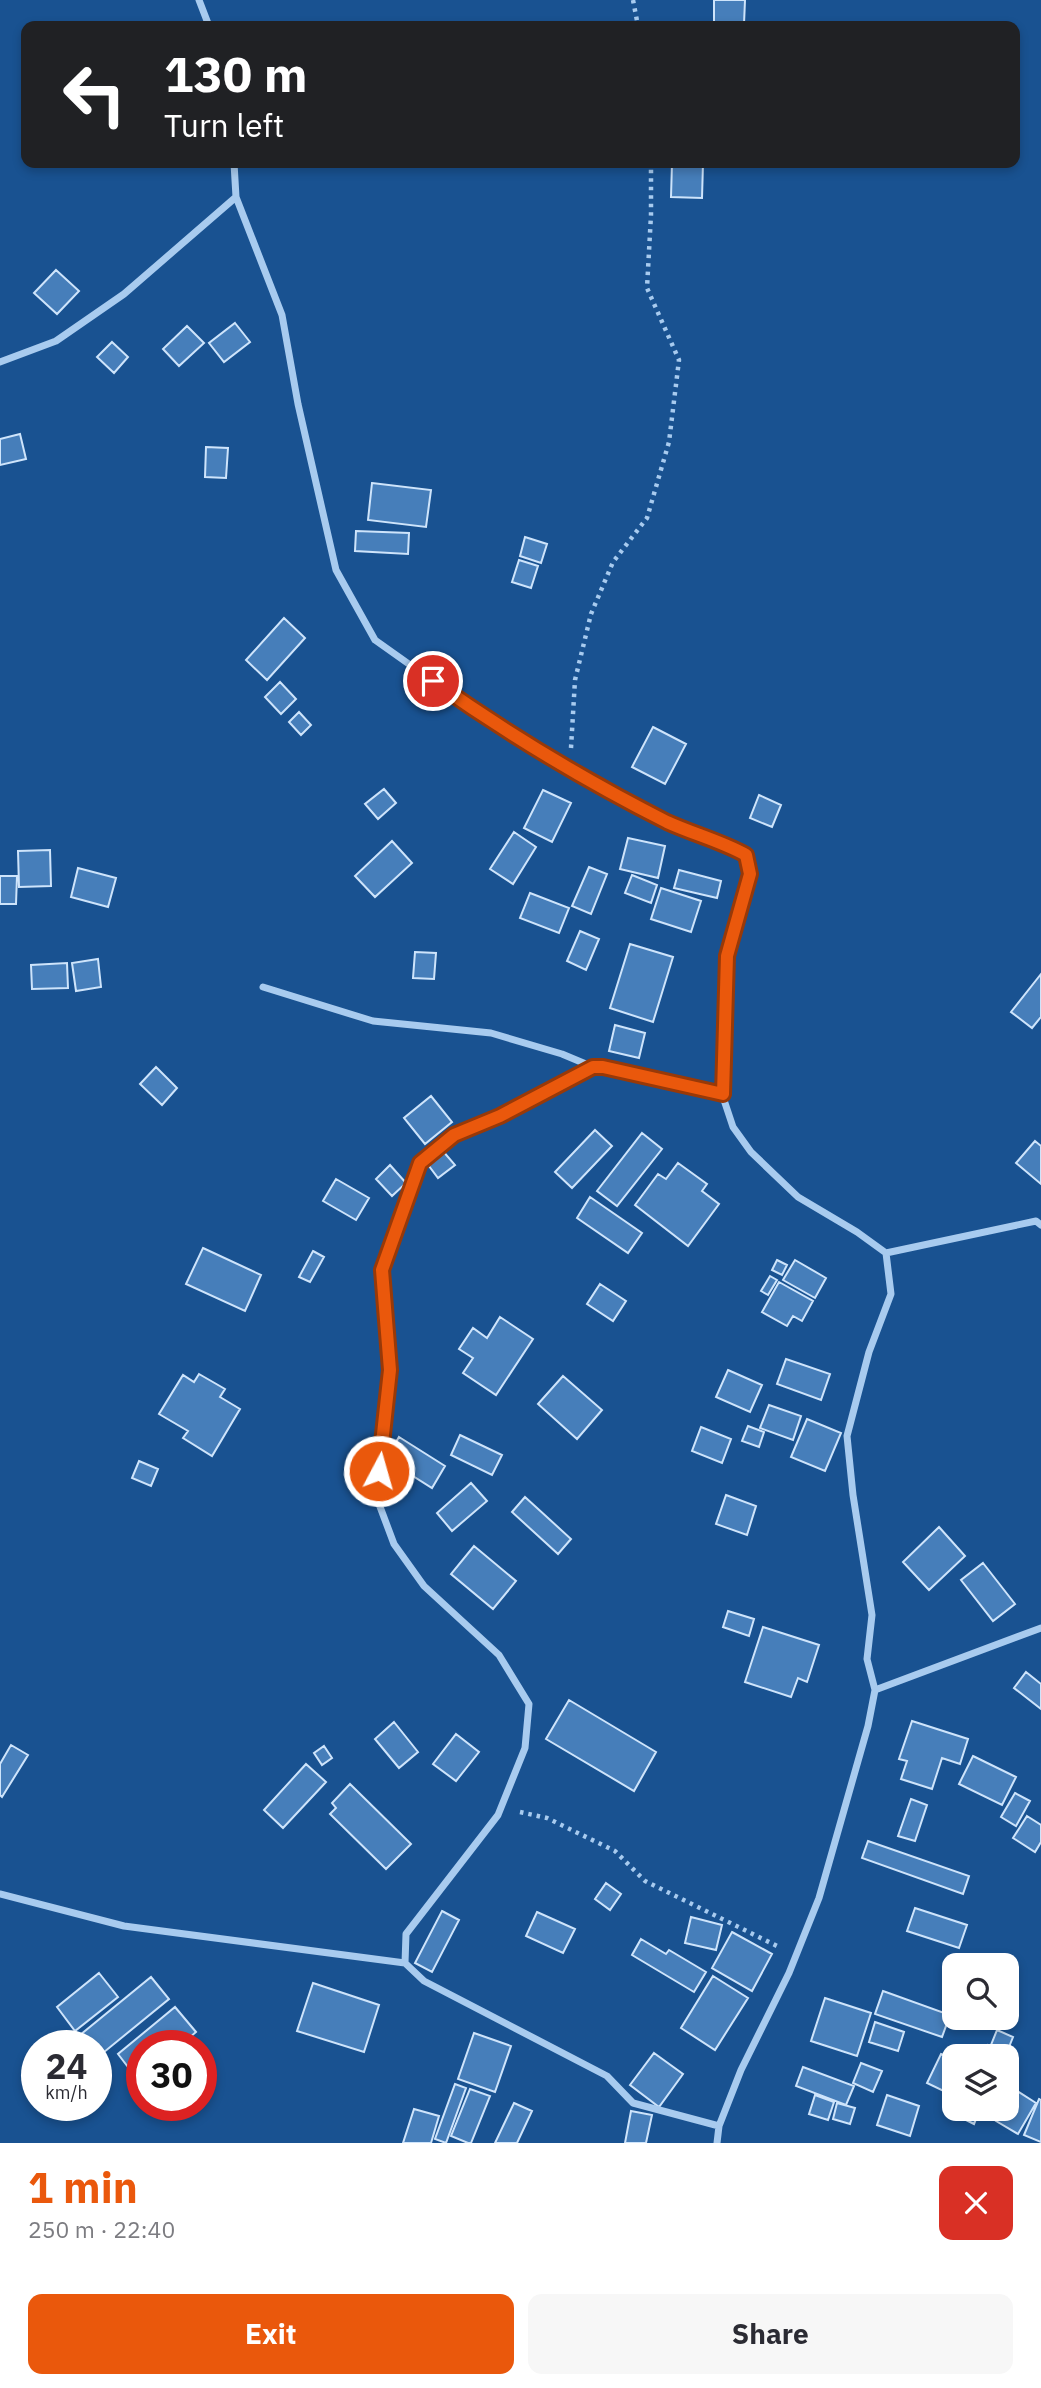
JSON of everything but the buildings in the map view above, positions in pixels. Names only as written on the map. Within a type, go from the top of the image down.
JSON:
[{"type":"street","points":[[199,0],[207,21]]},
{"type":"street","points":[[234,168],[236,197],[282,315],[298,404],[336,570],[374,640],[492,723],[569,770],[670,823],[726,844],[746,855],[750,874],[727,956],[723,1094],[733,1127],[751,1152],[798,1197],[857,1232],[886,1253],[891,1294],[869,1352],[847,1436],[853,1495],[872,1615],[867,1659],[875,1690],[868,1726],[819,1898],[796,1955],[741,2070],[719,2126],[717,2143]]},
{"type":"street","points":[[0,362],[56,341],[124,294],[236,197]]},
{"type":"street","points":[[263,987],[373,1021],[491,1032],[562,1054],[593,1067],[723,1094]]},
{"type":"street","points":[[405,1963],[406,1934],[498,1815],[525,1748],[529,1704],[499,1655],[424,1586],[394,1544],[376,1496],[390,1370],[382,1270],[420,1163],[454,1135],[500,1116],[593,1067]]},
{"type":"street","points":[[886,1253],[1036,1221],[1041,1224]]},
{"type":"street","points":[[875,1690],[1041,1629]]},
{"type":"street","points":[[0,1894],[124,1926],[405,1963],[424,1981],[607,2076],[633,2103],[719,2126]]},
{"type":"path","points":[[633,0],[637,21]]},
{"type":"path","points":[[569,770],[575,680],[591,614],[613,562],[647,518],[669,442],[679,360],[647,288],[651,168]]},
{"type":"path","points":[[501,1807],[547,1818],[615,1852],[645,1881],[796,1955]]},
{"type":"route","points":[[379,1471],[390,1370],[382,1270],[420,1163],[454,1135],[500,1116],[593,1067],[723,1094],[727,956],[750,874],[746,855],[726,844],[670,823],[569,770],[492,723],[433,681]]}]
